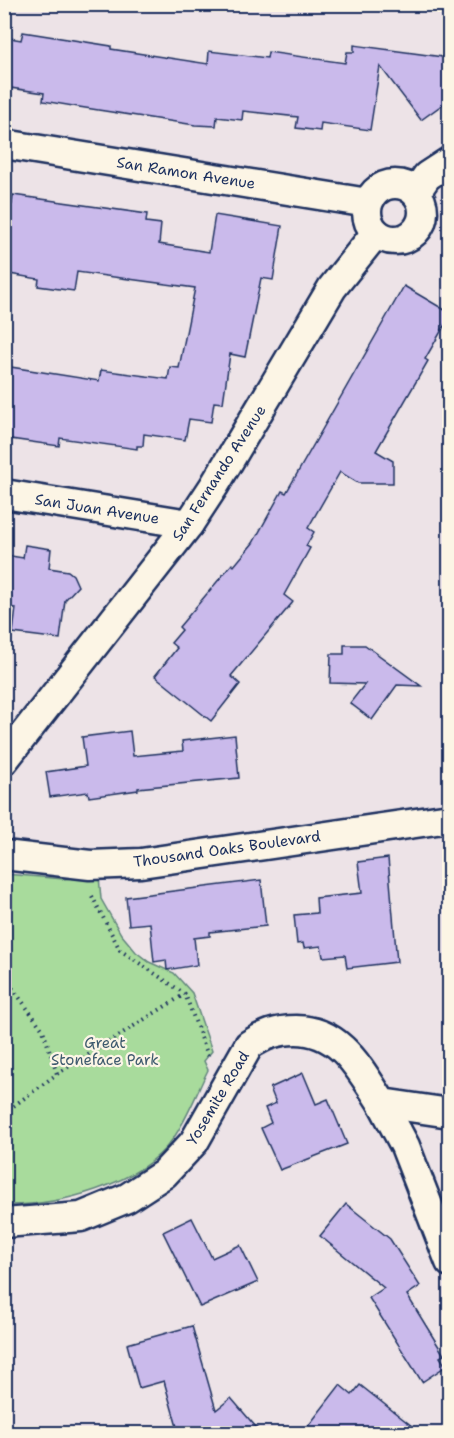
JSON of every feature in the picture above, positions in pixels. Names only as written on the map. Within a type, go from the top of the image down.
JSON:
[{"type":"street","name":"San Ramon Avenue","points":[[4,144],[368,203]]},
{"type":"street","points":[[416,192],[428,176],[450,161]]},
{"type":"street","points":[[389,184],[398,184],[416,192],[421,200],[423,219],[412,235],[394,241],[376,233],[367,219],[368,203],[380,188],[389,184]]},
{"type":"street","name":"San Fernando Avenue","points":[[4,760],[189,524],[332,288],[376,233]]},
{"type":"street","name":"San Juan Avenue","points":[[4,494],[189,524]]},
{"type":"street","name":"Thousand Oaks Boulevard","points":[[4,855],[90,865],[141,862],[450,818]]},
{"type":"street","name":"Yosemite Road","points":[[4,1223],[81,1217],[127,1198],[164,1174],[194,1142],[249,1046],[263,1035],[282,1030],[310,1030],[324,1034],[338,1043],[382,1103],[405,1146],[450,1262]]},
{"type":"street","points":[[382,1103],[450,1113]]},
{"type":"path","points":[[90,865],[92,895],[120,950],[185,994],[210,1062]]},
{"type":"path","points":[[4,972],[11,986],[43,1030],[57,1074]]},
{"type":"path","points":[[4,1113],[57,1074],[185,994]]},
{"type":"green space","name":"Great Stoneface Park","points":[[5,874],[64,879],[99,876],[101,899],[121,934],[136,952],[149,962],[174,973],[192,993],[212,1051],[204,1061],[208,1070],[187,1115],[172,1140],[158,1156],[119,1181],[96,1190],[49,1202],[5,1205]]},
{"type":"building","points":[[23,32],[208,64],[209,51],[267,58],[268,52],[345,63],[347,52],[354,52],[354,45],[450,58],[450,99],[421,120],[380,66],[370,130],[321,123],[320,131],[296,128],[298,117],[243,111],[242,120],[217,117],[216,126],[195,125],[79,107],[43,101],[44,93],[4,87],[4,37],[21,40]]},
{"type":"building","points":[[13,195],[147,214],[146,222],[161,224],[159,244],[209,252],[215,215],[282,226],[273,280],[261,278],[245,357],[230,354],[223,403],[214,402],[211,422],[189,419],[185,440],[144,434],[143,446],[137,446],[137,449],[60,438],[59,446],[4,438],[4,366],[99,381],[101,370],[168,379],[170,367],[179,368],[195,288],[77,272],[74,291],[38,286],[39,279],[4,273],[4,202],[12,204]]},
{"type":"building","points":[[404,286],[450,313],[450,316],[425,359],[428,361],[376,451],[393,461],[393,483],[358,483],[340,472],[308,528],[314,532],[306,546],[310,548],[284,595],[293,602],[231,676],[240,684],[211,721],[155,676],[177,648],[171,643],[182,630],[179,627],[232,564],[234,566],[253,543],[282,491],[286,493]]},
{"type":"building","points":[[25,545],[51,549],[49,568],[68,571],[73,575],[78,586],[65,600],[60,639],[13,633],[16,608],[4,607],[4,555],[23,558]]},
{"type":"building","points":[[344,645],[365,645],[421,686],[397,685],[372,720],[350,703],[365,684],[330,683],[331,654],[344,654]]},
{"type":"building","points":[[130,731],[133,756],[183,751],[182,741],[235,735],[239,778],[138,788],[138,790],[89,797],[88,792],[50,797],[46,772],[86,766],[82,737]]},
{"type":"building","points":[[388,858],[397,962],[347,968],[345,955],[323,957],[321,946],[304,948],[303,943],[297,944],[294,915],[317,913],[316,898],[362,893],[358,862]]},
{"type":"building","points":[[261,880],[266,926],[210,932],[210,936],[194,938],[197,965],[167,970],[166,960],[154,962],[150,923],[129,925],[126,897]]},
{"type":"building","points":[[303,1073],[316,1104],[328,1099],[347,1144],[280,1170],[261,1128],[271,1123],[265,1108],[276,1103],[270,1088]]},
{"type":"building","points":[[346,1204],[390,1239],[420,1286],[407,1295],[444,1355],[440,1357],[446,1366],[422,1382],[369,1298],[384,1288],[320,1236]]},
{"type":"building","points":[[192,1218],[212,1258],[240,1245],[258,1282],[200,1307],[163,1232]]},
{"type":"building","points":[[192,1326],[216,1410],[231,1398],[262,1434],[179,1434],[164,1381],[139,1388],[127,1344]]},
{"type":"building","points":[[340,1385],[352,1395],[360,1385],[422,1434],[302,1434]]}]
